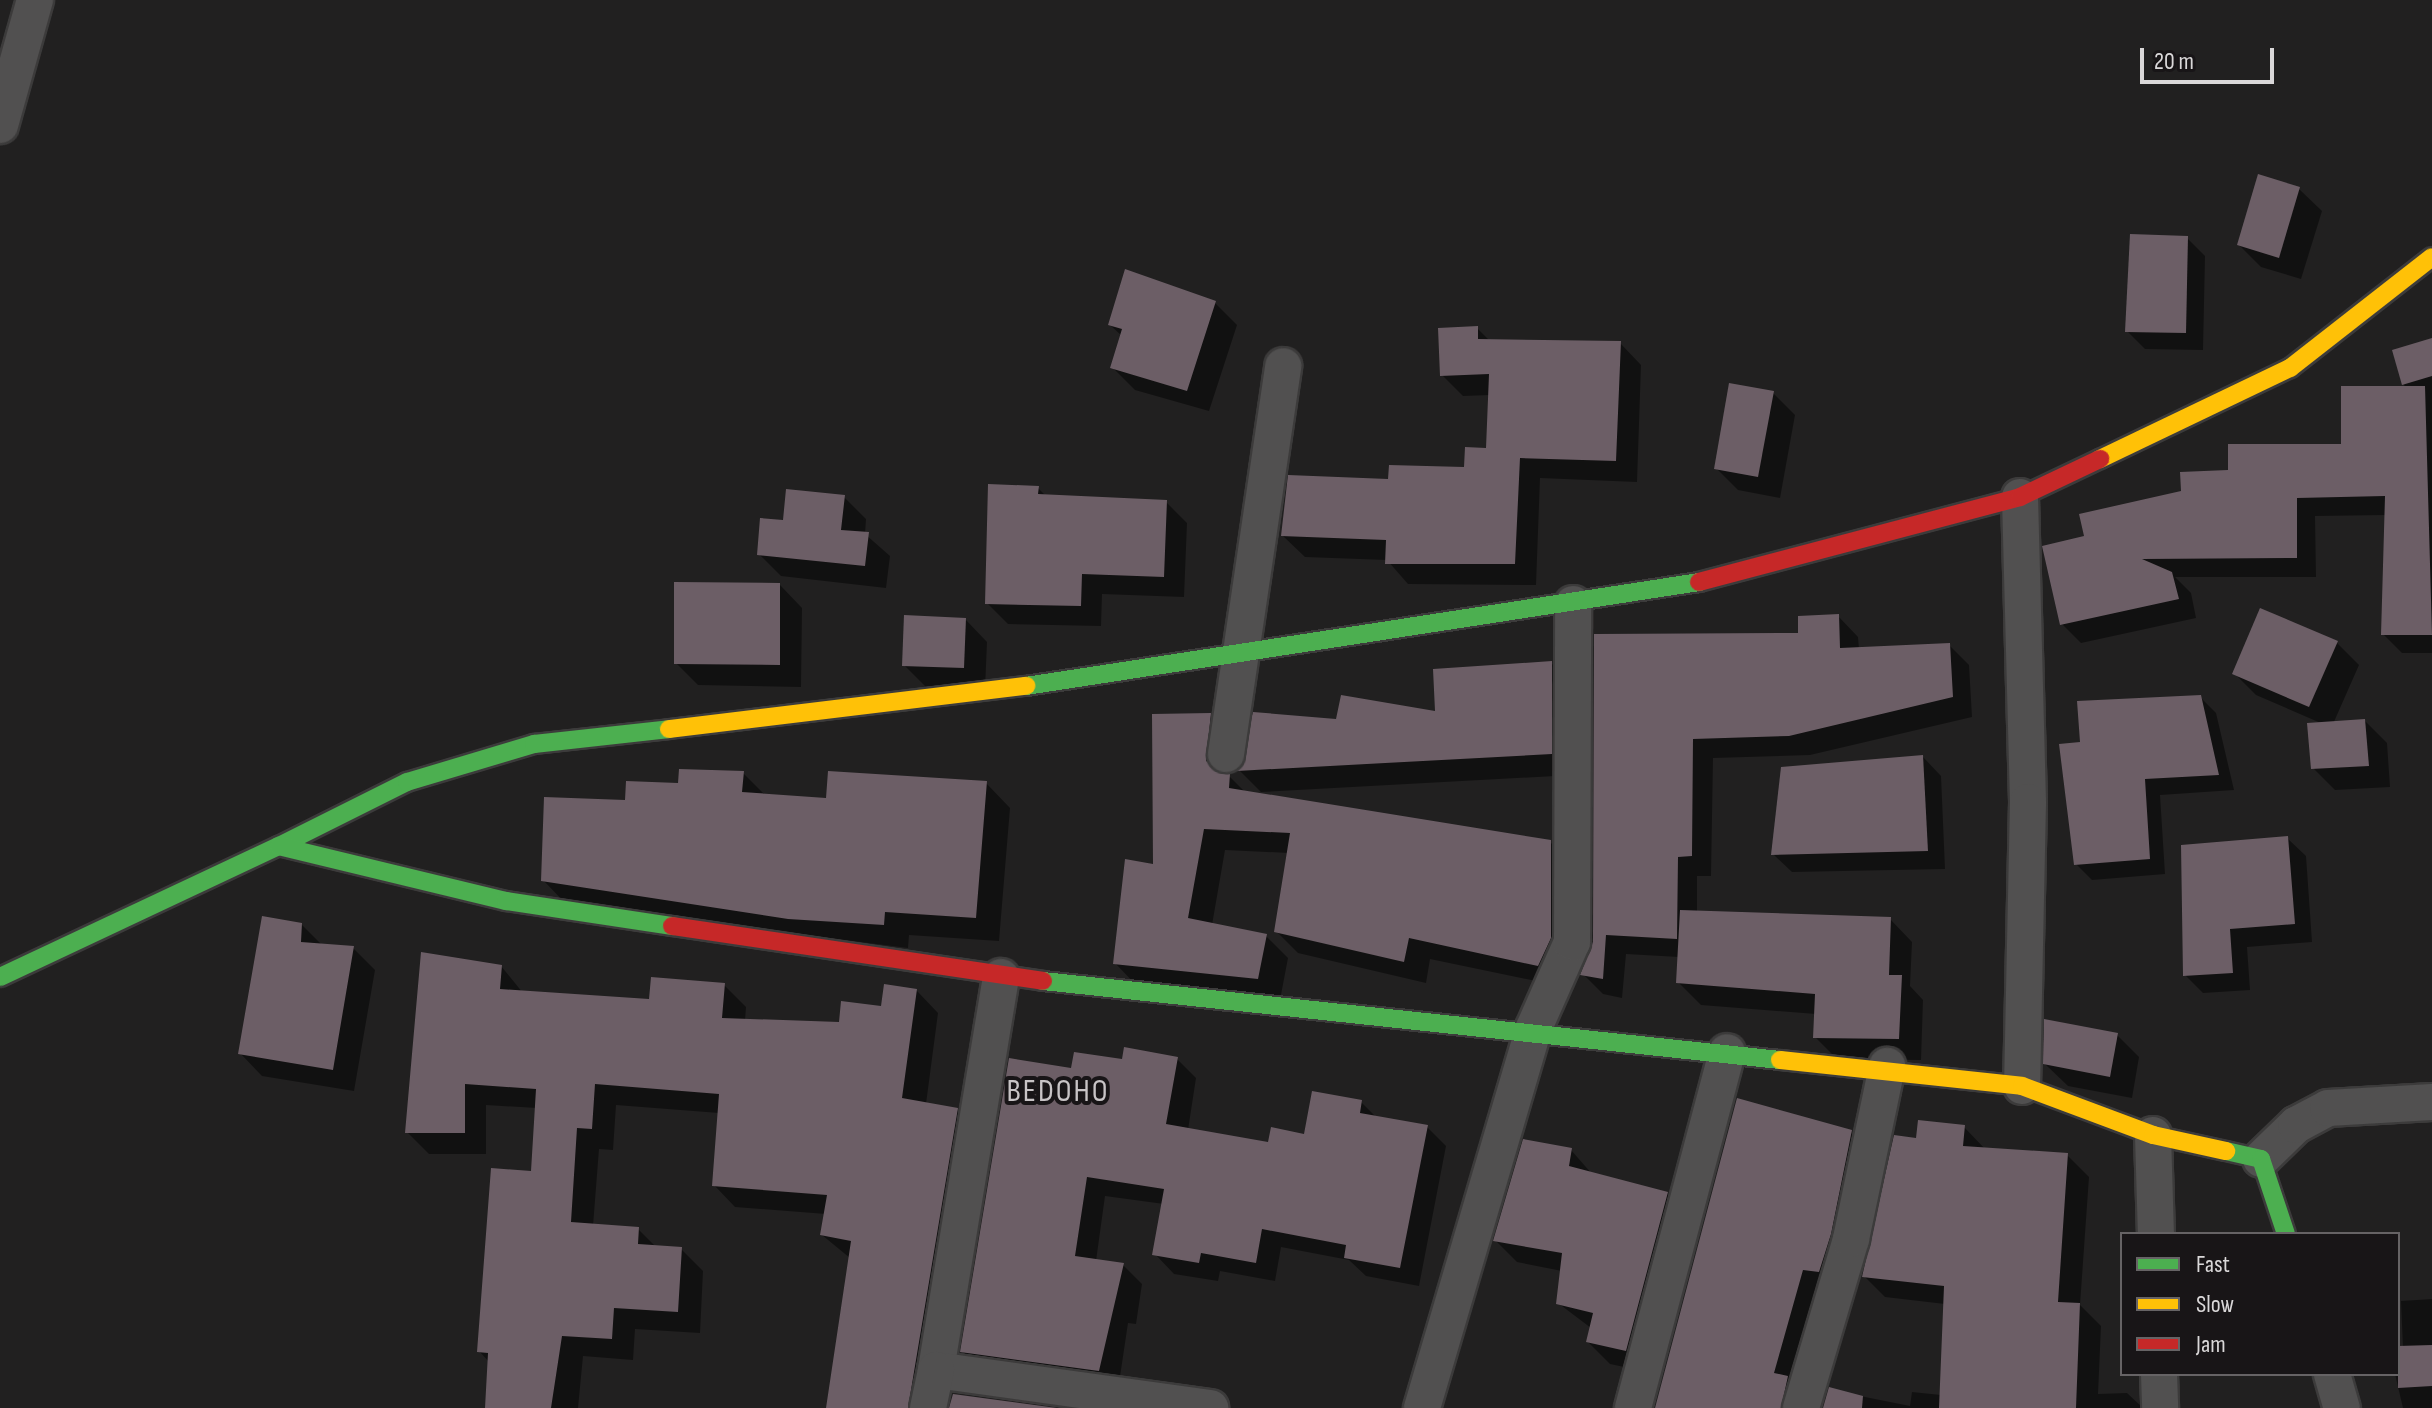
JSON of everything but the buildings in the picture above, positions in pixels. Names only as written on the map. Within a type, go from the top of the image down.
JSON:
[{"type":"street","points":[[0,125],[35,0]]},
{"type":"street","points":[[0,977],[279,846],[407,782],[534,744],[923,701],[1237,656],[1689,585],[2020,497],[2290,368],[2432,257]]},
{"type":"street","points":[[1226,754],[1237,656],[1283,366]]},
{"type":"street","points":[[2020,497],[2028,802],[2022,1086]]},
{"type":"street","points":[[1422,1408],[1533,1030],[1572,942],[1573,604]]},
{"type":"street","points":[[279,846],[506,901],[1001,977],[1887,1066],[2022,1086],[2153,1135],[2261,1159]]},
{"type":"street","points":[[928,1408],[1001,977]]},
{"type":"street","points":[[1633,1408],[1727,1052]]},
{"type":"street","points":[[1801,1408],[1851,1239],[1887,1066]]},
{"type":"street","points":[[2261,1159],[2296,1125],[2328,1108],[2432,1102]]},
{"type":"street","points":[[2153,1135],[2156,1232]]},
{"type":"street","points":[[2261,1159],[2285,1232]]},
{"type":"street","points":[[936,1370],[1210,1408]]},
{"type":"street","points":[[2159,1376],[2160,1408]]},
{"type":"street","points":[[2333,1376],[2342,1408]]},
{"type":"traffic: fast","points":[[1026,686],[1699,582]]},
{"type":"traffic: fast","points":[[279,846],[407,782],[534,744],[669,729]]},
{"type":"traffic: fast","points":[[0,977],[279,846],[506,901],[672,926]]},
{"type":"traffic: fast","points":[[1043,981],[1780,1060]]},
{"type":"traffic: fast","points":[[2226,1151],[2261,1159],[2285,1232]]},
{"type":"traffic: slow","points":[[2100,459],[2290,368],[2432,257]]},
{"type":"traffic: slow","points":[[669,729],[1026,686]]},
{"type":"traffic: slow","points":[[1780,1060],[2022,1086],[2153,1135],[2226,1151]]},
{"type":"traffic: jam","points":[[1699,582],[2020,497],[2100,459]]},
{"type":"traffic: jam","points":[[672,926],[1043,981]]},
{"type":"district","name":"BEDOHO","points":[[1058,1092]]}]
